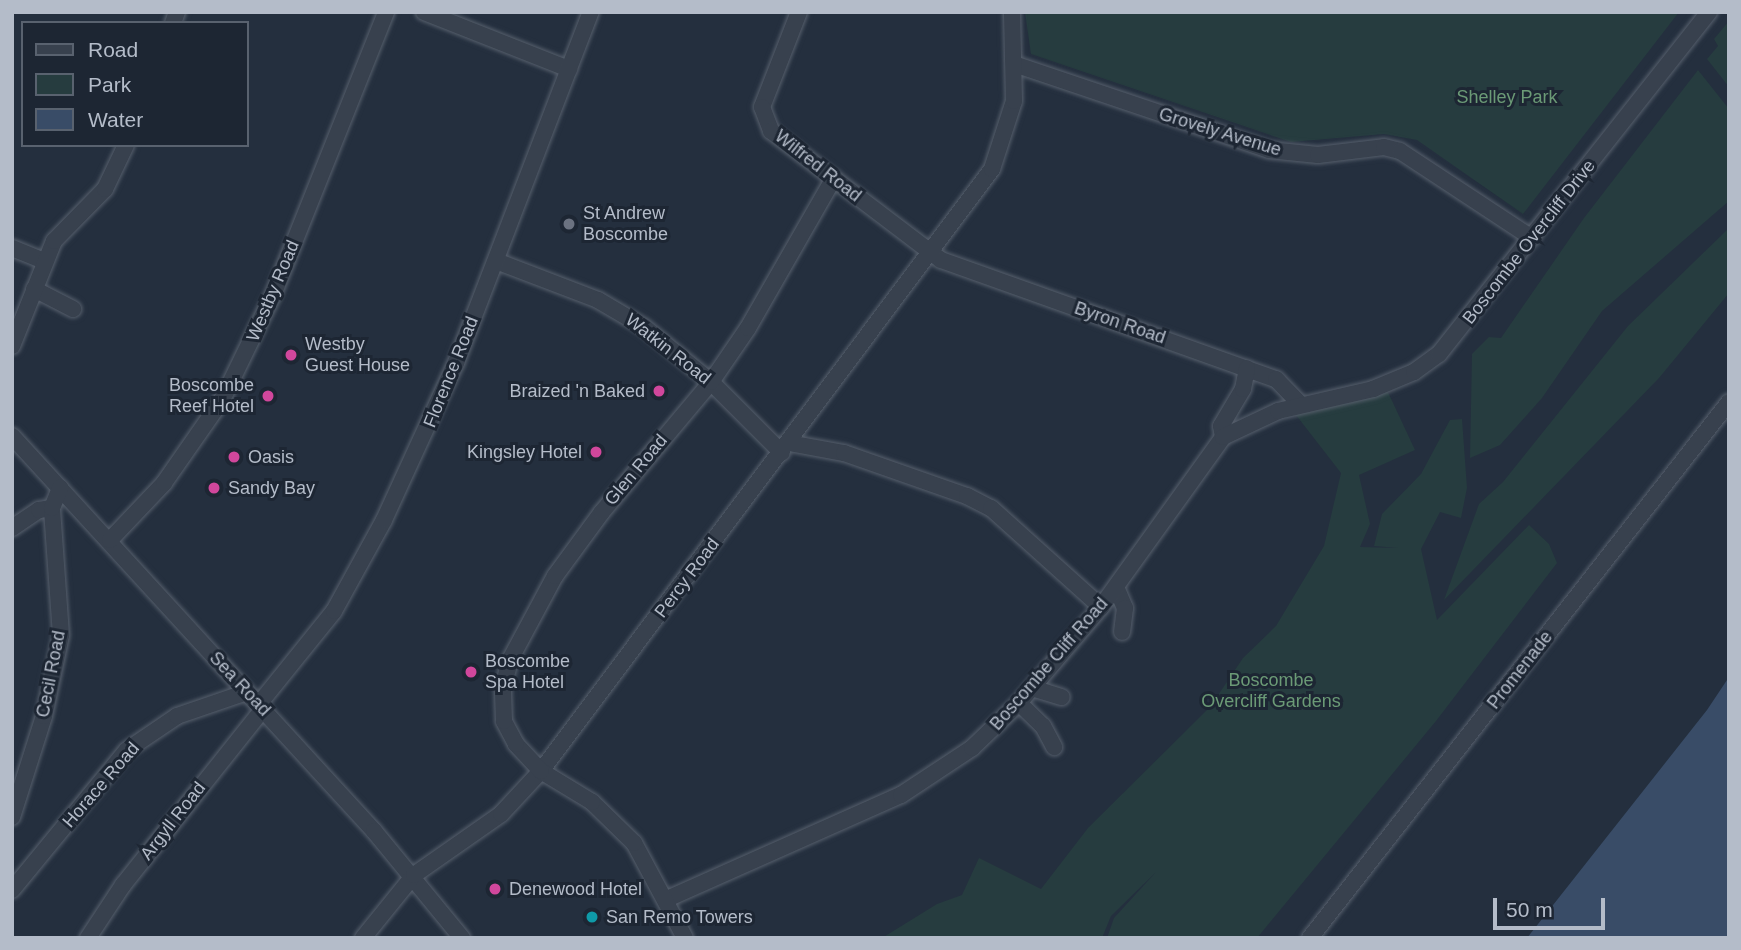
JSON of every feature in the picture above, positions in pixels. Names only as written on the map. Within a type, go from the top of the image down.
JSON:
[{"type":"street","name":"Westby Road","points":[[110,540],[164,483],[228,388],[273,295],[386,12]]},
{"type":"street","points":[[424,12],[569,69]]},
{"type":"street","name":"Florence Road","points":[[261,706],[321,630],[354,580],[430,425],[591,12]]},
{"type":"street","name":"Wilfred Road","points":[[799,12],[765,96],[764,120],[771,131],[932,253]]},
{"type":"street","name":"Percy Road","points":[[363,938],[414,875],[500,814],[541,771],[932,253],[992,169],[1014,101],[1012,12]]},
{"type":"street","name":"Boscombe Overcliff Drive","points":[[1301,405],[1374,389],[1414,372],[1439,354],[1709,12]]},
{"type":"street","name":"Grovely Avenue","points":[[1014,64],[1269,150],[1318,155],[1384,147],[1400,151],[1532,238]]},
{"type":"street","points":[[12,346],[54,242],[105,189],[125,147]]},
{"type":"street","name":"Glen Road","points":[[685,938],[667,899],[634,843],[612,820],[541,771],[516,744],[504,721],[501,701],[511,658],[555,576],[602,512],[710,382],[754,318],[834,178]]},
{"type":"street","points":[[12,248],[45,261]]},
{"type":"street","name":"Byron Road","points":[[932,253],[941,260],[1247,368],[1286,386],[1301,405]]},
{"type":"street","name":"Watkin Road","points":[[496,261],[621,312],[710,382],[785,448]]},
{"type":"street","points":[[34,289],[73,309]]},
{"type":"street","name":"Boscombe Cliff Road","points":[[667,899],[901,795],[972,748],[1019,703],[1116,587],[1223,437],[1221,426],[1243,389],[1247,368]]},
{"type":"street","name":"Promenade","points":[[1310,938],[1729,402]]},
{"type":"street","points":[[1223,437],[1301,405]]},
{"type":"street","name":"Sea Road","points":[[12,436],[414,875],[462,938]]},
{"type":"street","points":[[785,448],[844,453],[897,470],[991,508],[1101,607]]},
{"type":"street","name":"Cecil Road","points":[[12,816],[44,716],[61,635],[52,508],[61,488]]},
{"type":"street","points":[[12,528],[39,510],[52,508]]},
{"type":"street","points":[[1116,587],[1125,608],[1122,632]]},
{"type":"street","points":[[1032,688],[1062,697]]},
{"type":"street","name":"Horace Road","points":[[12,890],[127,750],[177,716],[247,692]]},
{"type":"street","points":[[1019,703],[1043,726],[1054,747]]},
{"type":"street","name":"Argyll Road","points":[[88,938],[132,874],[261,706]]},
{"type":"green space","name":"Shelley Park","points":[[1025,12],[1679,12],[1523,214],[1417,140],[1384,134],[1291,142],[1031,54]]},
{"type":"green space","points":[[1729,21],[1729,87],[1707,59],[1718,46],[1714,39]]},
{"type":"green space","points":[[1698,70],[1729,109],[1729,201],[1602,311],[1542,398],[1500,445],[1470,458],[1472,354],[1489,337],[1501,338],[1584,218]]},
{"type":"green space","points":[[1729,228],[1729,293],[1659,378],[1444,600],[1479,504],[1503,482],[1628,326]]},
{"type":"green space","name":"Boscombe Overcliff Gardens","points":[[1387,390],[1415,450],[1359,475],[1370,524],[1360,547],[1398,548],[1374,546],[1382,514],[1421,474],[1450,420],[1462,419],[1467,488],[1461,518],[1440,512],[1421,549],[1437,620],[1529,525],[1549,544],[1557,563],[1436,721],[1257,938],[1107,938],[1114,918],[1156,872],[1111,916],[1102,938],[882,938],[937,904],[962,895],[979,858],[1041,889],[1088,828],[1210,707],[1243,658],[1276,626],[1324,546],[1341,473],[1296,415]]},
{"type":"water","points":[[1729,677],[1729,938],[1527,938],[1707,710]]},
{"type":"place","name":"St Andrew Boscombe","points":[[569,224]]},
{"type":"place","name":"Westby Guest House","points":[[291,355]]},
{"type":"place","name":"Braized 'n Baked","points":[[659,391]]},
{"type":"place","name":"Boscombe Reef Hotel","points":[[268,396]]},
{"type":"place","name":"Kingsley Hotel","points":[[596,452]]},
{"type":"place","name":"Oasis","points":[[234,457]]},
{"type":"place","name":"Sandy Bay","points":[[214,488]]},
{"type":"place","name":"Boscombe Spa Hotel","points":[[471,672]]},
{"type":"place","name":"Denewood Hotel","points":[[495,889]]},
{"type":"place","name":"San Remo Towers","points":[[592,917]]}]
